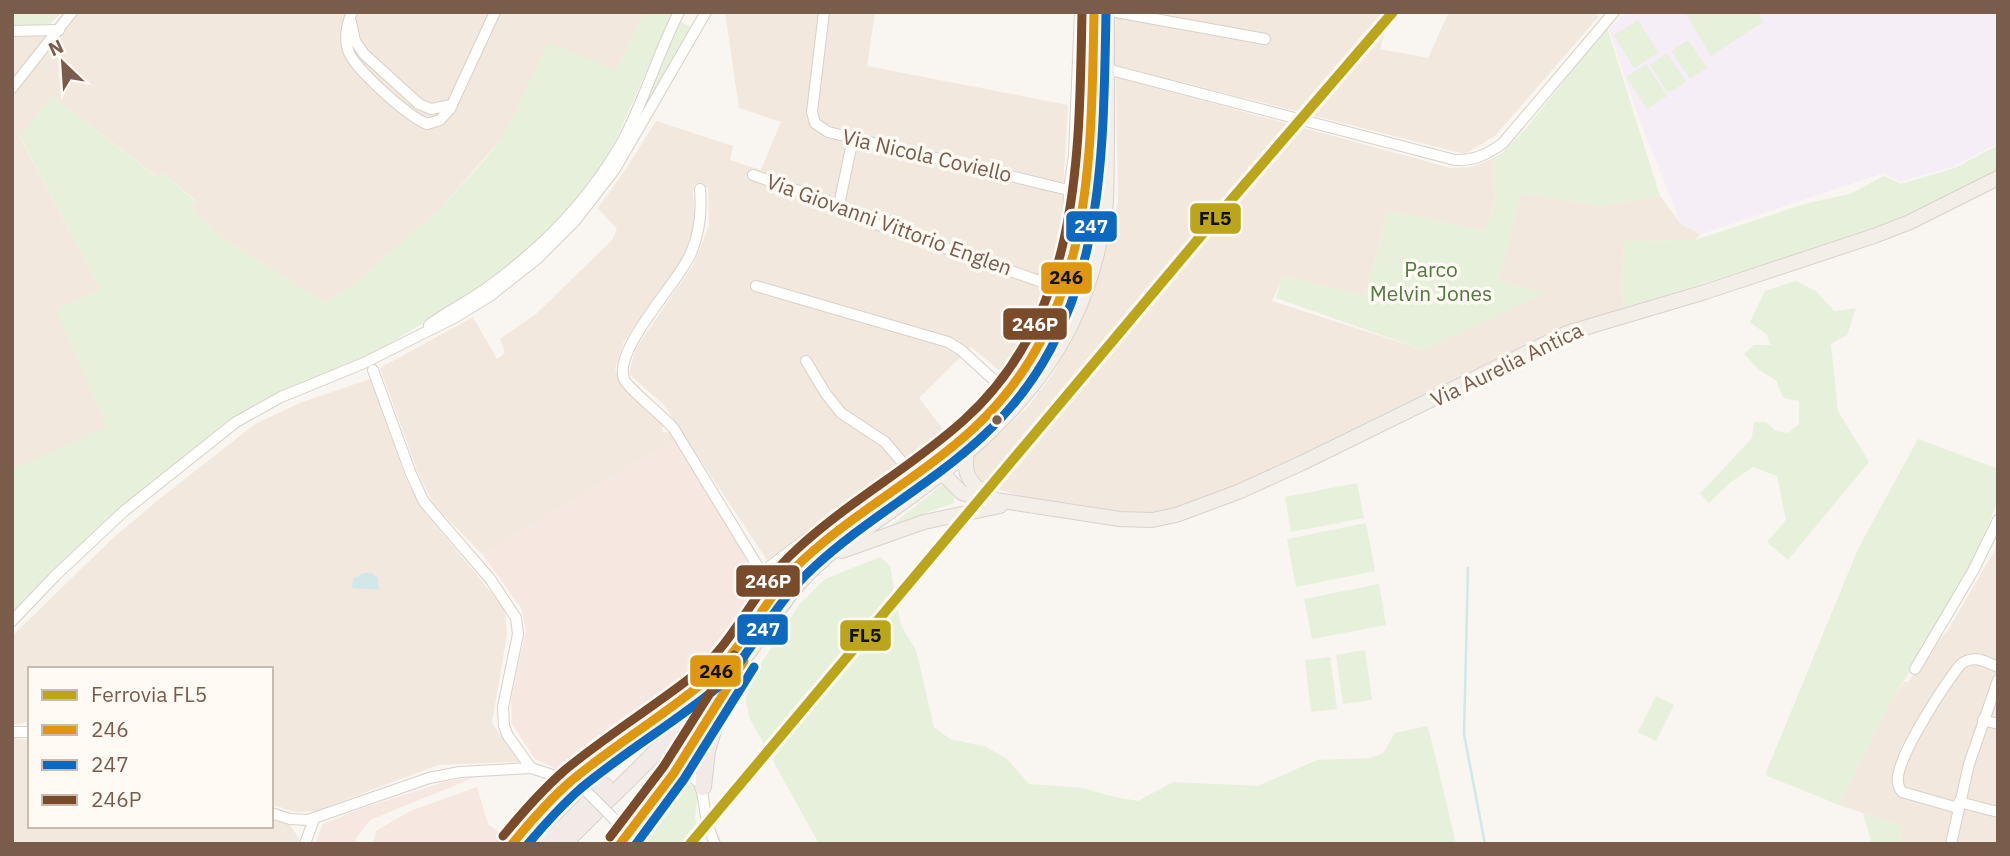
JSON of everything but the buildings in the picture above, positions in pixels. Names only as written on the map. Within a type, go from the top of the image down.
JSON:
[{"type":"highway","points":[[674,773],[786,596],[824,558]]},
{"type":"highway","points":[[547,844],[719,669],[774,593]]},
{"type":"highway","points":[[563,844],[716,690],[757,640]]},
{"type":"highway","points":[[515,840],[576,785],[719,669]]},
{"type":"highway","points":[[703,787],[711,735],[725,692]]},
{"type":"main road","points":[[774,593],[810,554],[975,427],[1008,393],[1045,340],[1066,285],[1082,216],[1094,12]]},
{"type":"main road","points":[[824,558],[942,473],[997,427],[1028,392],[1060,345],[1092,269],[1102,231],[1107,191],[1107,12]]},
{"type":"main road","name":"Via Aurelia Antica","points":[[1016,504],[1133,519],[1160,519],[1188,511],[1302,463],[1567,333],[1705,292],[1861,240],[1910,222],[1998,178]]},
{"type":"main road","points":[[967,454],[966,472],[975,486],[1016,504]]},
{"type":"main road","points":[[931,462],[962,493],[976,498],[1016,504]]},
{"type":"main road","points":[[824,558],[924,522],[957,506],[963,499],[962,493]]},
{"type":"main road","points":[[924,522],[974,510],[1016,504]]},
{"type":"street","points":[[12,88],[72,12]]},
{"type":"street","points":[[352,12],[354,37],[369,60],[422,106],[434,110],[452,105],[495,12]]},
{"type":"street","points":[[420,334],[437,319],[472,298],[520,263],[575,208],[620,144],[681,12],[690,22],[695,23],[704,16]]},
{"type":"street","name":"Via Nicola Coviello","points":[[824,12],[813,116],[815,123],[825,132],[1085,195]]},
{"type":"street","points":[[1116,12],[1265,39]]},
{"type":"street","points":[[1107,69],[1455,160],[1467,160],[1484,155],[1503,143],[1614,12]]},
{"type":"street","points":[[1066,285],[1069,190],[1074,155],[1082,15]]},
{"type":"street","points":[[12,621],[123,512],[236,422],[267,403],[364,363],[454,318],[490,296],[538,258],[575,221],[619,163],[704,16]]},
{"type":"street","points":[[12,31],[59,30]]},
{"type":"street","points":[[839,205],[853,138]]},
{"type":"street","points":[[1074,155],[1077,166],[1086,174],[1099,170],[1107,157]]},
{"type":"street","name":"Via Giovanni Vittorio Englen","points":[[753,175],[839,205],[847,214],[1066,285]]},
{"type":"street","points":[[701,189],[700,221],[692,250],[682,270],[630,344],[623,376],[629,387],[674,429],[774,593]]},
{"type":"street","points":[[1075,313],[1094,214],[1092,202],[1085,195]]},
{"type":"street","points":[[756,286],[948,342],[961,350],[1008,393]]},
{"type":"street","points":[[806,361],[841,413],[885,442],[914,475]]},
{"type":"street","points":[[373,370],[411,474],[425,502],[491,580],[516,618],[518,634],[502,713],[508,736],[531,768]]},
{"type":"street","points":[[762,572],[825,524],[880,499]]},
{"type":"street","points":[[1915,668],[1973,571],[1998,520]]},
{"type":"street","points":[[1998,667],[1977,659],[1963,662],[1913,739],[1899,771],[1898,782],[1902,792],[1998,812]]},
{"type":"street","points":[[1951,844],[1983,720],[1998,680]]},
{"type":"street","points":[[1983,720],[1998,724]]},
{"type":"street","points":[[273,814],[296,820],[314,819],[429,778],[460,772],[531,768],[576,785],[619,824],[624,839]]},
{"type":"street","points":[[624,839],[674,773],[696,778],[703,787],[707,824],[715,844]]},
{"type":"street","points":[[305,844],[314,819]]},
{"type":"shaded area","points":[[73,12],[644,12],[616,71],[502,138],[440,209],[353,285],[324,303],[217,234],[191,207],[196,201],[163,173],[159,178],[52,96],[20,137],[101,290],[56,309],[114,426],[12,470],[12,30],[58,30]]},
{"type":"shaded area","points":[[725,12],[875,12],[867,66],[1068,105],[1059,263],[1032,344],[1007,377],[971,347],[919,398],[949,437],[874,497],[843,509],[767,560],[663,404],[629,374],[636,348],[693,265],[709,226],[708,188],[695,183],[693,193],[696,224],[687,252],[624,341],[615,369],[621,386],[663,423],[662,432],[674,433],[676,439],[482,554],[434,505],[418,473],[380,368],[473,317],[497,359],[505,353],[500,339],[537,313],[612,240],[617,229],[598,208],[656,121],[733,146],[730,160],[761,170],[781,122],[739,108]]},
{"type":"shaded area","points":[[1116,12],[1391,12],[1380,49],[1428,58],[1449,12],[1591,12],[1599,16],[1495,136],[1465,154],[1114,65]]},
{"type":"shaded area","points":[[1627,12],[1998,12],[1998,143],[1955,166],[1899,182],[1884,173],[1701,234],[1681,224],[1638,116],[1609,29]]},
{"type":"shaded area","points":[[1116,77],[1451,168],[1471,167],[1492,159],[1495,200],[1485,231],[1388,211],[1365,296],[1283,276],[1272,301],[1424,350],[1543,293],[1499,281],[1521,193],[1599,206],[1660,196],[1681,224],[1701,234],[1695,240],[1624,241],[1621,290],[1624,308],[1575,323],[1332,444],[1197,503],[1144,514],[1077,508],[1021,496],[983,485],[972,472],[973,454],[1002,432],[1028,407],[1053,373],[1075,333],[1095,281],[1118,203]]},
{"type":"shaded area","points":[[370,379],[408,484],[426,514],[505,609],[507,634],[492,723],[519,762],[438,765],[316,811],[295,812],[273,805],[273,667],[28,667],[28,722],[12,725],[12,636],[112,539],[158,500],[255,424],[302,402]]},
{"type":"shaded area","points":[[676,439],[765,592],[693,682],[570,775],[535,759],[512,724],[511,700],[526,630],[521,608],[482,554]]},
{"type":"shaded area","points":[[1998,540],[1998,844],[1900,844],[1903,826],[1839,805],[1889,705],[1904,682],[1908,682],[1949,628],[1995,550]]},
{"type":"shaded area","points":[[12,738],[28,740],[28,828],[273,828],[273,820],[290,825],[300,840],[298,844],[12,844]]},
{"type":"shaded area","points":[[478,776],[370,820],[355,844],[315,844],[323,824],[444,782]]},
{"type":"shaded area","points":[[477,787],[488,824],[514,844],[372,844],[376,831],[410,811]]},
{"type":"green space","points":[[12,12],[62,12],[48,26],[12,29]]},
{"type":"green space","points":[[644,12],[673,12],[617,137],[604,161],[576,200],[524,254],[463,299],[362,360],[261,402],[223,424],[98,527],[12,614],[12,470],[106,427],[56,309],[101,290],[20,136],[52,96],[158,178],[163,173],[196,202],[191,207],[217,234],[324,303],[353,285],[440,209],[486,158],[502,138],[548,42],[616,71]]},
{"type":"green space","points":[[1685,12],[1757,12],[1763,22],[1711,56]]},
{"type":"green space","points":[[1638,20],[1658,53],[1634,68],[1614,35]]},
{"type":"green space","points":[[680,21],[692,28],[629,137]]},
{"type":"green space","name":"Parco Melvin Jones","points":[[1607,28],[1660,196],[1599,206],[1521,193],[1499,281],[1545,293],[1424,350],[1276,298],[1282,276],[1365,296],[1388,211],[1485,231],[1495,200],[1492,159],[1503,152],[1527,127]]},
{"type":"green space","points":[[1688,40],[1707,68],[1690,79],[1671,51]]},
{"type":"green space","points":[[1667,53],[1686,82],[1668,93],[1650,65]]},
{"type":"green space","points":[[1646,64],[1667,96],[1647,109],[1626,77]]},
{"type":"green space","points":[[1998,145],[1998,172],[1924,207],[1849,238],[1624,308],[1621,290],[1624,241],[1695,240],[1808,203],[1850,194],[1884,176],[1901,184],[1955,168]]},
{"type":"green space","points":[[1796,281],[1816,291],[1834,311],[1856,308],[1847,335],[1831,344],[1838,411],[1869,462],[1788,560],[1767,542],[1786,520],[1777,476],[1753,467],[1731,482],[1709,503],[1700,494],[1752,438],[1754,422],[1766,422],[1776,431],[1788,433],[1799,424],[1799,401],[1783,398],[1776,380],[1759,370],[1744,354],[1754,345],[1771,345],[1766,334],[1750,322],[1765,291]]},
{"type":"green space","points":[[1918,439],[1998,469],[1998,500],[1967,578],[1889,705],[1839,805],[1765,775],[1858,549]]},
{"type":"green space","points":[[1357,483],[1364,518],[1291,532],[1285,497]]},
{"type":"green space","points":[[943,484],[954,498],[954,503],[892,525]]},
{"type":"green space","points":[[1366,523],[1375,571],[1296,587],[1287,539]]},
{"type":"green space","points":[[880,557],[890,566],[901,626],[916,650],[934,727],[950,739],[986,747],[1007,759],[1029,784],[1083,788],[1138,801],[1173,782],[1258,786],[1317,760],[1371,758],[1383,753],[1395,733],[1428,726],[1456,844],[819,844],[750,719],[746,702],[749,682],[799,605],[825,579]]},
{"type":"green space","points":[[1379,584],[1386,625],[1312,639],[1304,599]]},
{"type":"green space","points":[[1365,650],[1372,700],[1343,704],[1336,655]]},
{"type":"green space","points":[[1330,657],[1337,709],[1311,712],[1305,660]]},
{"type":"green space","points":[[1656,696],[1674,705],[1656,741],[1638,732]]},
{"type":"green space","points":[[661,722],[595,788],[590,783],[589,776]]},
{"type":"green space","points":[[676,783],[693,785],[698,792],[695,818],[699,831],[693,844],[634,844]]},
{"type":"green space","points":[[572,793],[583,802],[536,840],[529,844],[520,844]]},
{"type":"green space","points":[[1863,813],[1903,826],[1900,844],[1872,844]]},
{"type":"water","points":[[363,573],[371,573],[378,578],[379,590],[352,588],[353,579]]},
{"type":"waterway","points":[[1468,568],[1464,734],[1485,844]]},
{"type":"rail line","name":"FL5","points":[[690,844],[1226,206],[1393,12]]},
{"type":"transit line","name":"246P","points":[[503,836],[532,802],[565,770],[709,662],[768,581],[795,551],[815,533],[944,437],[964,420],[1003,378],[1031,332],[1052,283],[1066,231],[1079,122],[1082,12]]},
{"type":"transit line","name":"246","points":[[512,844],[540,811],[571,781],[689,694],[719,668],[744,638],[777,590],[803,560],[823,542],[954,446],[1013,385],[1043,338],[1063,288],[1078,235],[1091,125],[1094,12]]},
{"type":"transit line","name":"247","points":[[528,844],[580,789],[723,682],[787,596],[812,569],[853,535],[962,455],[1023,393],[1053,345],[1074,294],[1089,240],[1098,185],[1103,128],[1106,12]]},
{"type":"transit line","name":"246P","points":[[610,837],[664,766],[734,655]]},
{"type":"transit line","name":"246","points":[[620,844],[674,773],[744,661]]},
{"type":"transit line","name":"247","points":[[636,844],[684,779],[754,667]]}]
